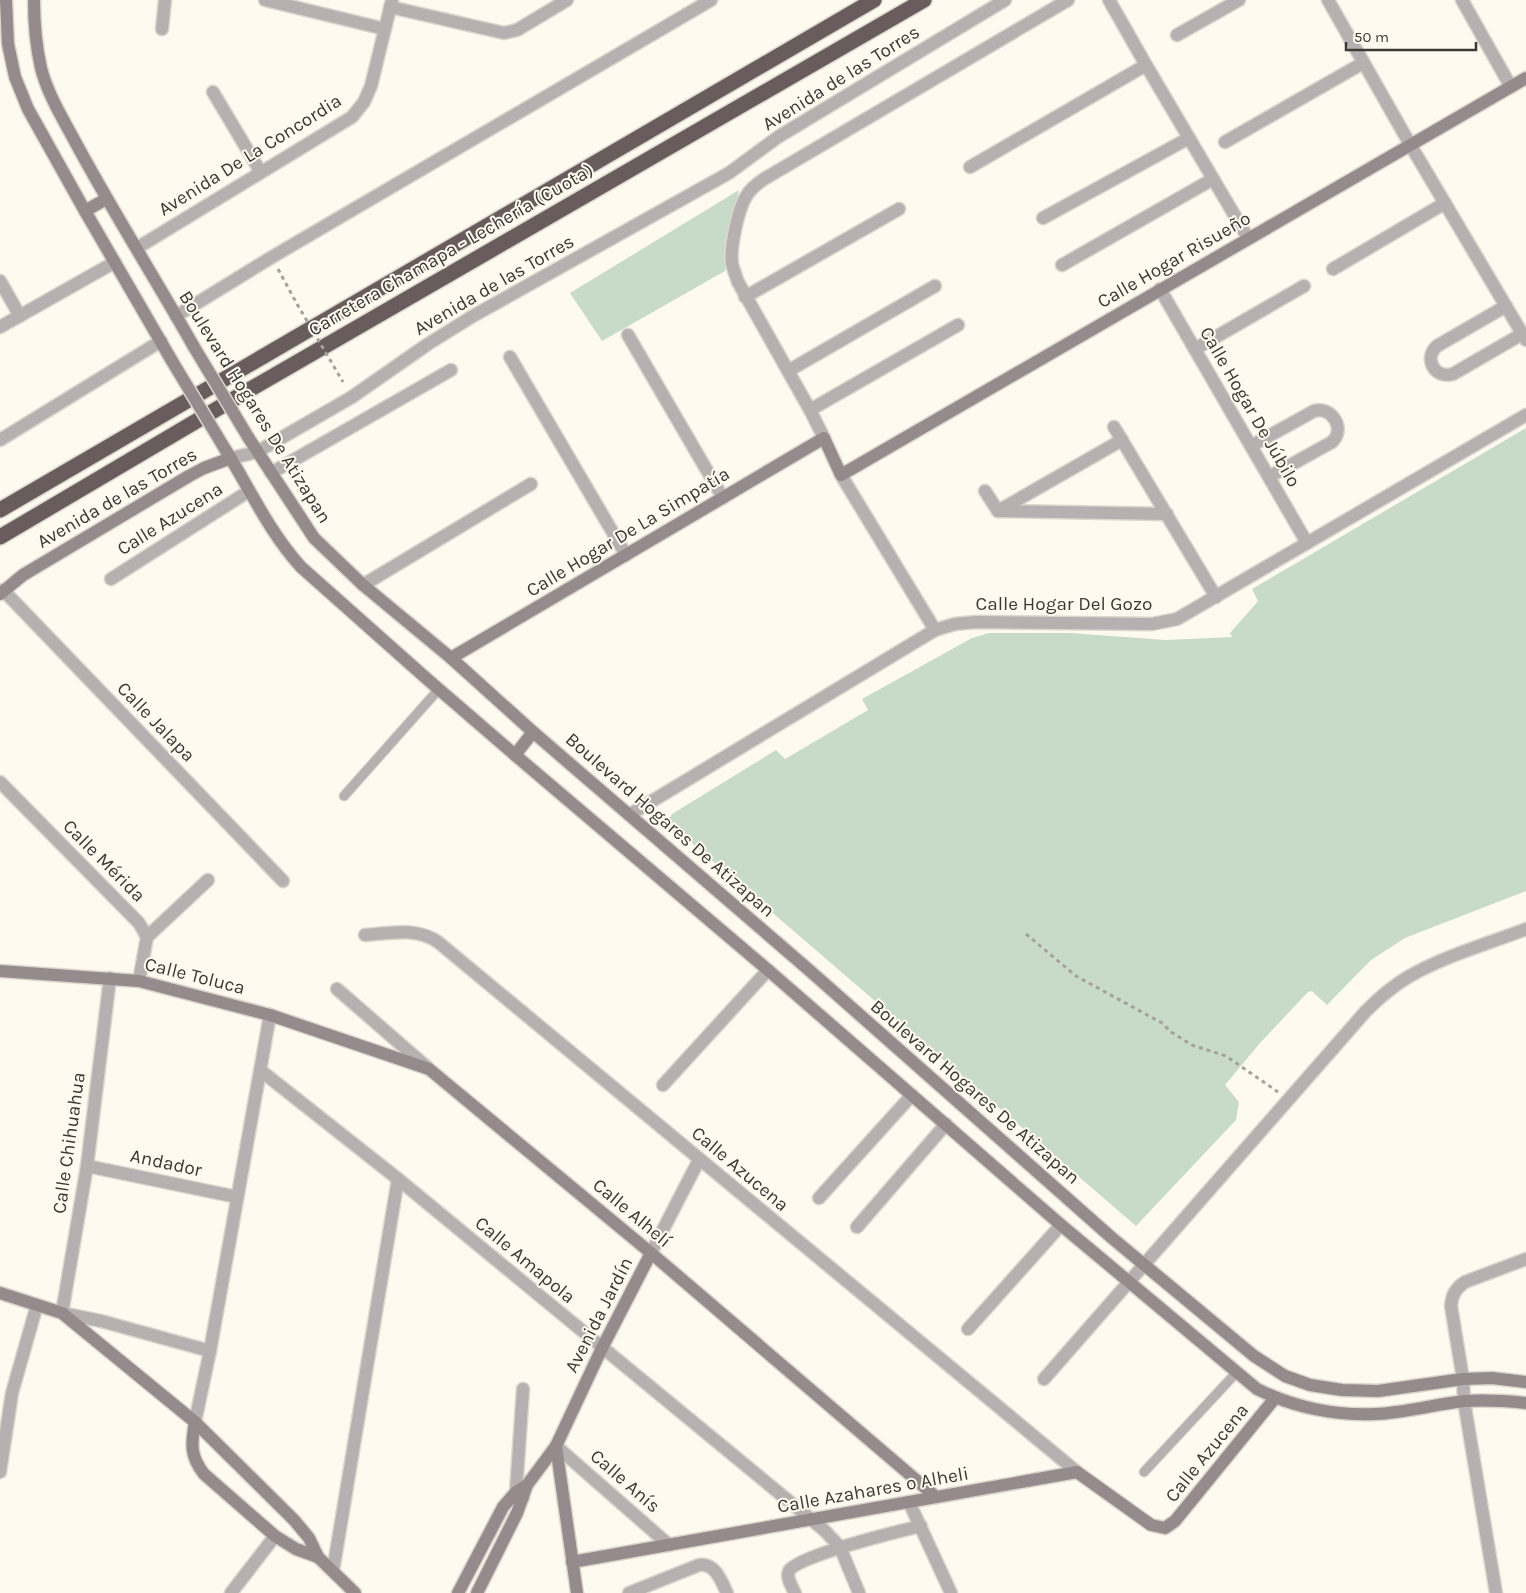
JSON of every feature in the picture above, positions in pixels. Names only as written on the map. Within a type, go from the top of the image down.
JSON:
[{"type":"highway","name":"Carretera Chamapa - Lechería (Cuota)","points":[[0,510],[874,0]]},
{"type":"highway","name":"Carretera Chamapa - Lechería (Cuota)","points":[[0,537],[249,390],[924,0]]},
{"type":"street","points":[[6,0],[8,44],[15,77],[28,109],[85,211],[249,491],[276,536],[296,561],[515,755],[768,970],[1061,1225],[1257,1389],[1275,1398],[1299,1406],[1341,1412],[1375,1414],[1464,1401],[1498,1400],[1526,1403]]},
{"type":"street","name":"Boulevard Hogares De Atizapan","points":[[34,0],[36,42],[42,69],[52,98],[106,199],[137,248],[257,452],[314,538],[364,585],[452,658],[533,732],[809,970],[1112,1238],[1254,1356],[1286,1376],[1310,1385],[1342,1390],[1378,1391],[1463,1379],[1492,1378],[1526,1382]]},
{"type":"street","points":[[162,29],[165,0]]},
{"type":"street","points":[[265,0],[385,29]]},
{"type":"street","points":[[391,3],[504,33],[517,30],[567,0]]},
{"type":"street","points":[[176,316],[272,257],[711,0]]},
{"type":"street","name":"Avenida de las Torres","points":[[2,592],[23,575],[228,454],[257,452],[352,397],[428,344],[473,316],[729,173],[778,137],[1005,0]]},
{"type":"street","points":[[935,630],[841,475],[810,410],[738,282],[732,262],[734,241],[741,208],[746,196],[754,186],[1068,0]]},
{"type":"street","points":[[1109,0],[1248,238]]},
{"type":"street","points":[[1177,35],[1239,0]]},
{"type":"street","points":[[1328,0],[1411,146],[1506,306],[1524,337],[1453,374],[1447,376],[1435,370],[1430,358],[1432,351],[1437,346],[1506,306]]},
{"type":"street","points":[[1462,0],[1511,87]]},
{"type":"street","name":"Avenida De La Concordia","points":[[137,248],[352,117],[364,102],[371,86],[391,3]]},
{"type":"street","points":[[1225,142],[1363,62]]},
{"type":"street","points":[[970,168],[1146,65]]},
{"type":"street","name":"Calle Hogar Risueño","points":[[841,475],[1526,78]]},
{"type":"street","points":[[213,92],[260,172]]},
{"type":"street","points":[[1042,218],[1189,138]]},
{"type":"street","points":[[1062,266],[1213,179]]},
{"type":"street","points":[[85,211],[106,199]]},
{"type":"street","points":[[1333,269],[1445,203]]},
{"type":"street","points":[[746,297],[899,209]]},
{"type":"street","points":[[0,327],[115,262]]},
{"type":"street","points":[[0,281],[20,316]]},
{"type":"street","points":[[788,371],[935,286]]},
{"type":"street","points":[[1195,349],[1304,286]]},
{"type":"street","name":"Calle Hogar De Júbilo","points":[[1160,289],[1307,543]]},
{"type":"street","points":[[810,410],[958,325]]},
{"type":"street","points":[[628,335],[723,498]]},
{"type":"street","points":[[0,440],[161,341]]},
{"type":"street","points":[[510,358],[626,555]]},
{"type":"street","points":[[271,473],[451,370]]},
{"type":"street","points":[[1251,446],[1314,410],[1327,410],[1332,415],[1338,430],[1337,437],[1332,442],[1269,477]]},
{"type":"street","name":"Calle Hogar Del Gozo","points":[[629,815],[935,630],[955,624],[976,622],[1152,624],[1177,619],[1526,415]]},
{"type":"street","points":[[1114,427],[1216,597]]},
{"type":"street","name":"Calle Hogar De La Simpatía","points":[[452,658],[824,438]]},
{"type":"street","points":[[998,512],[1122,440]]},
{"type":"street","points":[[364,585],[531,484]]},
{"type":"street","name":"Calle Azucena","points":[[111,579],[249,491]]},
{"type":"street","points":[[985,491],[998,512]]},
{"type":"street","points":[[998,512],[1167,514]]},
{"type":"street","name":"Calle Jalapa","points":[[2,592],[283,880]]},
{"type":"street","points":[[515,755],[533,732]]},
{"type":"street","name":"Calle Mérida","points":[[0,782],[139,924],[147,937]]},
{"type":"street","points":[[139,981],[147,937],[208,880]]},
{"type":"street","points":[[1044,1379],[1366,1010],[1407,977],[1430,965],[1526,929]]},
{"type":"street","name":"Calle Azucena","points":[[364,935],[414,932],[429,936],[438,942],[1077,1472],[1151,1525],[1165,1528],[1175,1521],[1275,1398]]},
{"type":"street","points":[[663,1085],[768,970]]},
{"type":"street","name":"Calle Toluca","points":[[0,971],[139,981],[270,1015]]},
{"type":"street","name":"Calle Chihuahua","points":[[62,1313],[87,1166],[110,978]]},
{"type":"street","points":[[338,989],[429,1069]]},
{"type":"street","points":[[270,1015],[210,1350],[192,1436],[193,1452],[196,1464],[204,1474],[275,1536],[296,1550],[318,1557]]},
{"type":"street","name":"Calle Alhelí","points":[[270,1015],[429,1069],[651,1253],[936,1497]]},
{"type":"street","name":"Calle Amapola","points":[[260,1070],[398,1179],[824,1530],[840,1548],[859,1593]]},
{"type":"street","points":[[819,1198],[912,1095]]},
{"type":"street","points":[[857,1227],[946,1124]]},
{"type":"street","name":"Avenida Jardín","points":[[458,1593],[503,1507],[522,1491],[556,1446],[602,1348],[699,1160]]},
{"type":"street","name":"Andador","points":[[87,1166],[238,1197]]},
{"type":"street","points":[[333,1571],[398,1179]]},
{"type":"street","points":[[968,1329],[1061,1225]]},
{"type":"street","points":[[1496,1593],[1464,1401],[1463,1379],[1451,1306],[1456,1288],[1465,1282],[1526,1259]]},
{"type":"street","points":[[0,1293],[62,1313],[101,1321],[210,1350]]},
{"type":"street","points":[[0,1472],[12,1394],[37,1305]]},
{"type":"street","points":[[62,1313],[195,1422],[294,1520],[309,1538],[318,1557],[355,1593]]},
{"type":"street","points":[[522,1491],[523,1389]]},
{"type":"street","points":[[556,1446],[577,1593]]},
{"type":"street","name":"Calle Anís","points":[[556,1446],[669,1545]]},
{"type":"street","name":"Calle Azahares o Alheli","points":[[572,1562],[1077,1472]]},
{"type":"street","name":"Avenida Jardín","points":[[478,1593],[522,1491]]},
{"type":"street","points":[[909,1502],[950,1593]]},
{"type":"street","points":[[795,1593],[789,1579],[789,1572],[794,1565],[840,1548],[921,1526]]},
{"type":"street","points":[[231,1593],[275,1536]]},
{"type":"street","points":[[630,1593],[705,1564],[716,1571],[723,1592]]},
{"type":"lane","points":[[344,796],[439,689]]},
{"type":"lane","points":[[1144,1472],[1236,1373]]},
{"type":"path","points":[[272,257],[343,382]]},
{"type":"path","points":[[1026,934],[1076,976],[1162,1023],[1171,1032],[1192,1045],[1226,1056],[1289,1100]]},
{"type":"green space","points":[[739,190],[725,271],[602,341],[570,293]]},
{"type":"green space","points":[[1526,428],[1526,891],[1405,938],[1371,960],[1327,1005],[1312,991],[1308,992],[1260,1043],[1225,1085],[1239,1102],[1236,1120],[1136,1226],[671,824],[672,814],[776,750],[785,759],[868,710],[862,699],[972,638],[989,633],[1070,633],[1166,640],[1232,637],[1230,633],[1258,601],[1252,589]]}]
